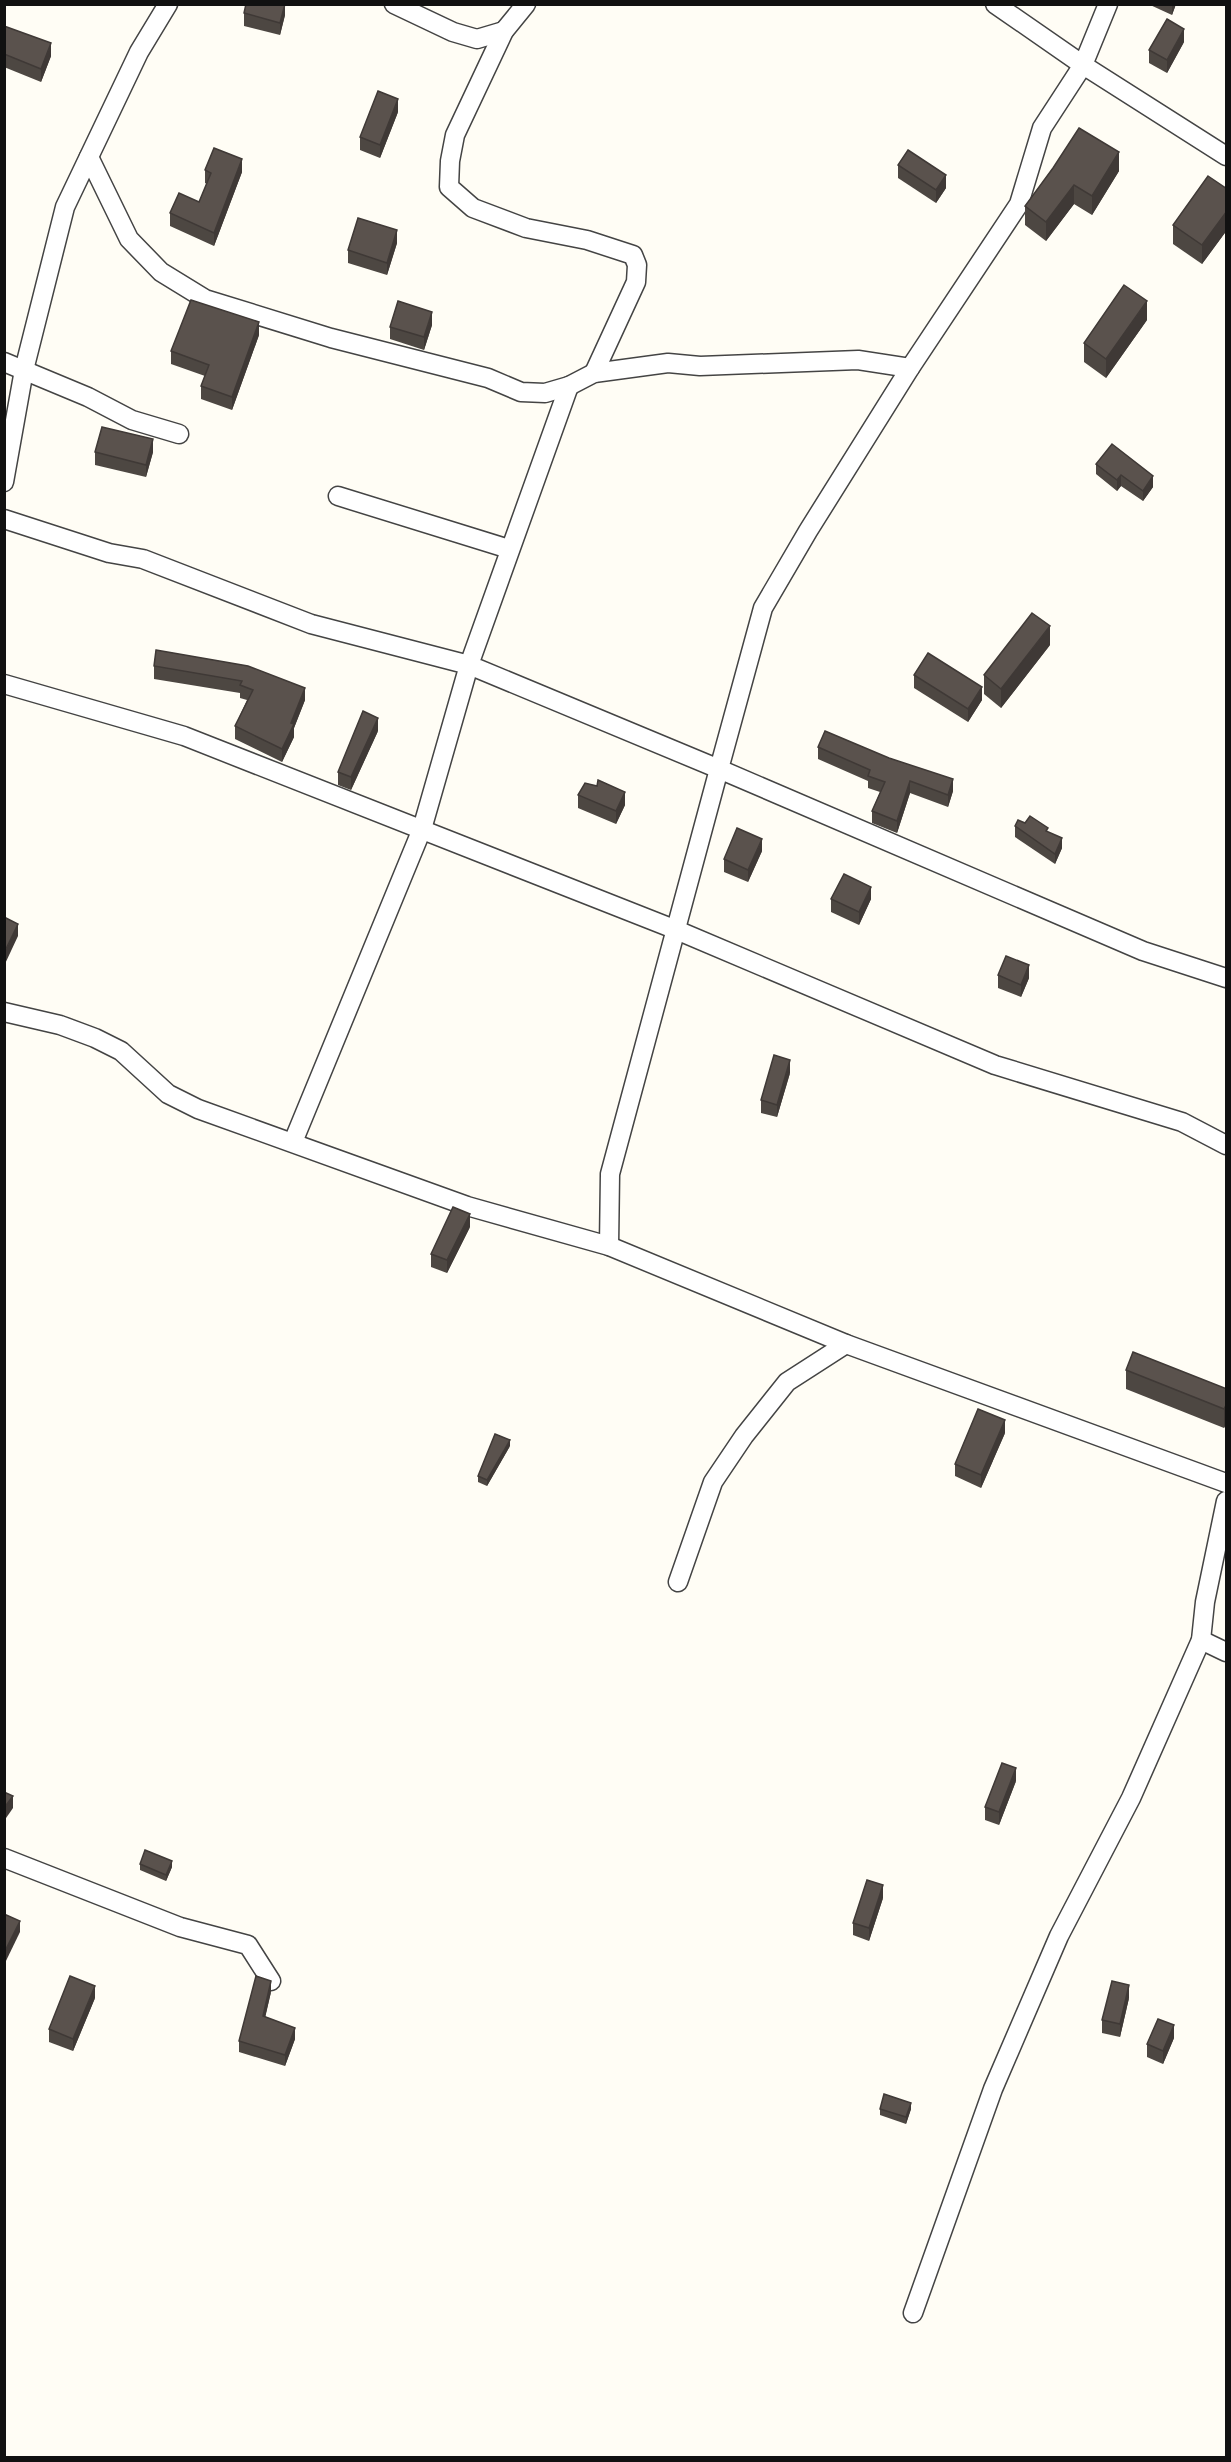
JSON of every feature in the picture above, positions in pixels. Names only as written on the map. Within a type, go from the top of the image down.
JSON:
[{"type":"street","points":[[4,482],[24,370],[65,207],[139,52],[168,4]]},
{"type":"street","points":[[394,4],[453,32],[477,39],[504,31]]},
{"type":"street","points":[[526,4],[504,31],[455,135],[450,161],[449,187],[473,208],[526,228],[587,240],[633,255],[637,265],[636,282],[594,374]]},
{"type":"street","points":[[996,4],[1083,64],[1227,156]]},
{"type":"street","points":[[609,1246],[610,1174],[674,928],[763,608],[808,531],[910,368],[1019,204],[1042,128],[1083,64],[1108,4]]},
{"type":"street","points":[[88,157],[129,239],[161,272],[205,299],[331,338],[488,378],[521,392],[544,393],[569,386],[594,374],[668,363],[700,366],[858,360],[910,368]]},
{"type":"street","points":[[4,362],[88,397],[132,420],[179,434]]},
{"type":"street","points":[[293,1142],[422,829],[469,665],[569,386]]},
{"type":"street","points":[[338,496],[509,549]]},
{"type":"street","points":[[4,519],[109,553],[143,559],[311,624],[469,665],[719,769],[1143,951],[1227,978]]},
{"type":"street","points":[[4,684],[184,736],[674,928],[995,1065],[1182,1122],[1227,1145]]},
{"type":"street","points":[[4,1012],[60,1025],[95,1038],[121,1051],[168,1094],[198,1109],[467,1206],[609,1246],[846,1344],[1227,1482]]},
{"type":"street","points":[[678,1582],[712,1482],[744,1436],[787,1382],[846,1344]]},
{"type":"street","points":[[913,2313],[993,2089],[1059,1936],[1131,1798],[1201,1640],[1205,1602],[1227,1502]]},
{"type":"street","points":[[1201,1640],[1227,1652]]},
{"type":"street","points":[[4,1858],[180,1928],[248,1945],[271,1981]]},
{"type":"building","points":[[246,4],[285,4],[280,23],[244,13]]},
{"type":"building","points":[[1167,19],[1184,29],[1167,60],[1149,50]]},
{"type":"building","points":[[4,26],[51,43],[41,69],[4,54]]},
{"type":"building","points":[[378,91],[398,99],[380,145],[360,137]]},
{"type":"building","points":[[1079,128],[1119,152],[1092,196],[1074,185],[1046,222],[1025,206]]},
{"type":"building","points":[[214,148],[242,159],[214,233],[170,213],[179,193],[199,202],[211,173],[205,170]]},
{"type":"building","points":[[908,150],[946,175],[936,190],[898,165]]},
{"type":"building","points":[[1208,176],[1227,189],[1227,211],[1202,245],[1173,225]]},
{"type":"building","points":[[358,218],[397,230],[387,263],[348,250]]},
{"type":"building","points":[[1124,285],[1147,301],[1106,359],[1084,343]]},
{"type":"building","points":[[191,300],[259,322],[232,397],[201,386],[209,365],[171,351]]},
{"type":"building","points":[[398,301],[432,312],[424,337],[390,327]]},
{"type":"building","points":[[102,427],[153,439],[146,465],[95,452]]},
{"type":"building","points":[[1112,444],[1153,476],[1143,491],[1121,475],[1117,480],[1096,464]]},
{"type":"building","points":[[1032,613],[1050,626],[1001,689],[984,675]]},
{"type":"building","points":[[156,650],[248,666],[305,688],[291,723],[294,724],[282,749],[235,726],[253,690],[240,685],[242,681],[154,666]]},
{"type":"building","points":[[928,653],[982,687],[968,709],[914,675]]},
{"type":"building","points":[[363,711],[378,718],[351,777],[338,772]]},
{"type":"building","points":[[825,731],[889,758],[953,779],[948,795],[910,781],[897,821],[872,811],[885,782],[868,776],[870,770],[818,747]]},
{"type":"building","points":[[598,780],[625,792],[616,811],[578,795],[585,783],[597,786]]},
{"type":"building","points":[[1030,816],[1048,828],[1046,831],[1062,838],[1055,854],[1015,826],[1018,820],[1025,823]]},
{"type":"building","points":[[737,828],[762,839],[748,870],[724,859]]},
{"type":"building","points":[[844,874],[871,887],[859,912],[831,899]]},
{"type":"building","points":[[4,917],[18,924],[4,953]]},
{"type":"building","points":[[1006,956],[1029,965],[1021,985],[998,975]]},
{"type":"building","points":[[774,1055],[790,1060],[777,1105],[761,1100]]},
{"type":"building","points":[[453,1207],[470,1214],[447,1260],[431,1254]]},
{"type":"building","points":[[1133,1352],[1227,1389],[1227,1403],[1224,1409],[1126,1370]]},
{"type":"building","points":[[978,1409],[1005,1420],[981,1475],[955,1464]]},
{"type":"building","points":[[495,1434],[510,1440],[487,1480],[478,1476]]},
{"type":"building","points":[[1002,1763],[1016,1768],[999,1812],[985,1807]]},
{"type":"building","points":[[4,1792],[13,1796],[4,1808]]},
{"type":"building","points":[[145,1850],[172,1861],[166,1875],[140,1864]]},
{"type":"building","points":[[867,1880],[883,1885],[869,1928],[853,1923]]},
{"type":"building","points":[[4,1914],[20,1921],[4,1953]]},
{"type":"building","points":[[70,1976],[95,1986],[73,2039],[49,2029]]},
{"type":"building","points":[[256,1976],[271,1981],[263,2016],[295,2028],[285,2055],[239,2041]]},
{"type":"building","points":[[1112,1981],[1129,1985],[1120,2024],[1102,2020]]},
{"type":"building","points":[[1158,2019],[1174,2025],[1163,2051],[1147,2044]]},
{"type":"building","points":[[884,2094],[911,2103],[906,2117],[880,2109]]}]
